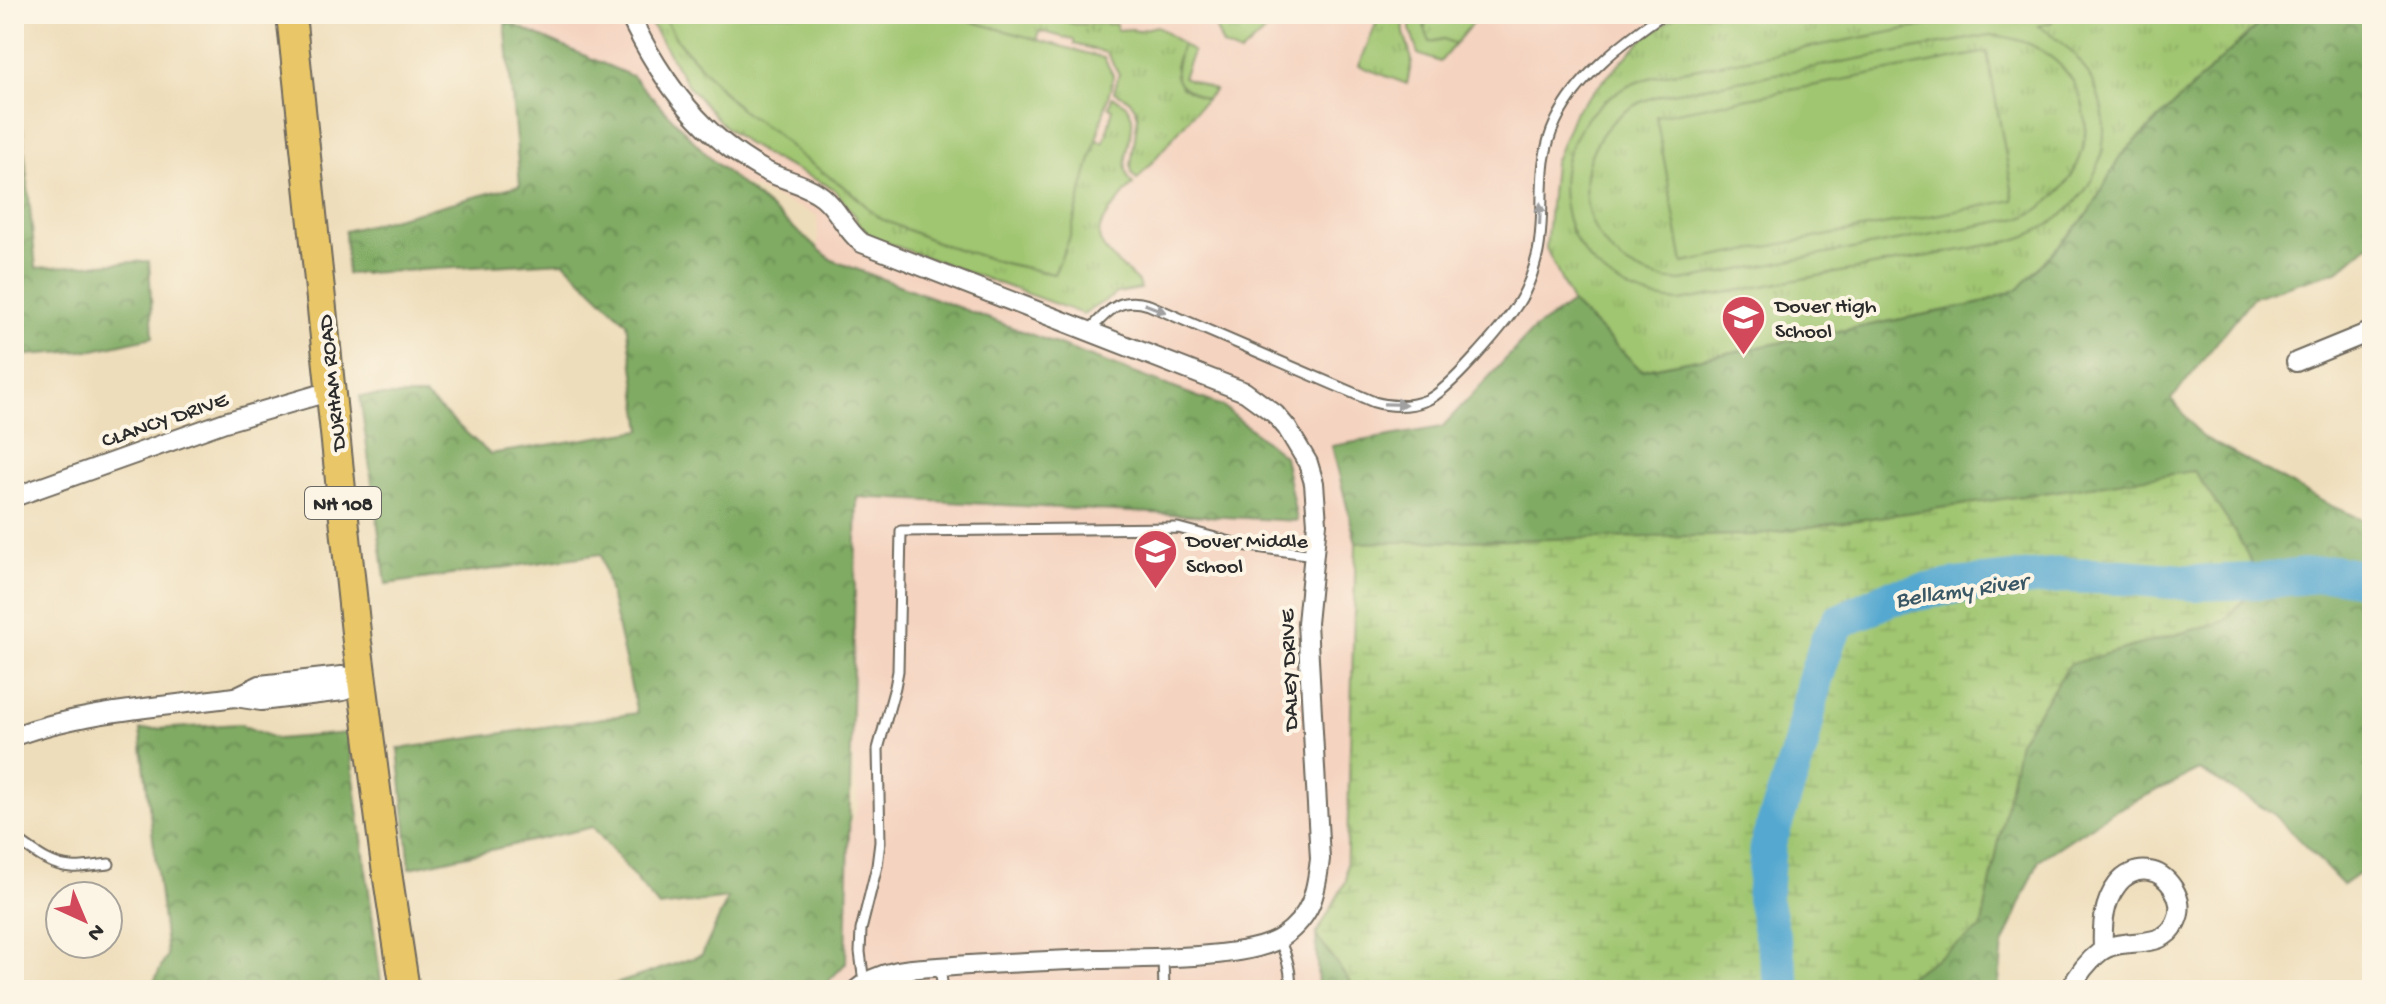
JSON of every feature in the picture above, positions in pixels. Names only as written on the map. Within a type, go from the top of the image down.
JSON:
[{"type":"main road","name":"DURHAM ROAD","points":[[291,14],[362,684],[405,990]]},
{"type":"street","name":"DALEY DRIVE","points":[[629,14],[671,87],[706,128],[744,159],[824,198],[845,227],[862,243],[1237,389],[1275,414],[1299,445],[1314,483],[1317,523],[1307,623],[1320,859],[1311,906],[1297,925],[1279,940]]},
{"type":"street","points":[[2296,362],[2372,331]]},
{"type":"street","name":"CLANCY DRIVE","points":[[14,497],[225,422],[331,391]]},
{"type":"street","points":[[14,736],[41,726],[79,719],[235,697],[261,701],[343,691],[362,684]]},
{"type":"street","points":[[2070,990],[2103,949],[2152,941],[2174,927],[2180,903],[2168,880],[2145,870],[2124,877],[2114,888],[2106,906],[2102,925],[2103,949]]},
{"type":"street","points":[[860,986],[898,971],[1163,957],[1244,950],[1279,940]]},
{"type":"lane","points":[[1089,331],[1110,309],[1131,300],[1374,402],[1398,406],[1413,404],[1440,393],[1516,307],[1530,279],[1538,252],[1542,166],[1550,134],[1567,102],[1590,75],[1635,34],[1663,14]]},
{"type":"lane","points":[[860,986],[861,930],[880,842],[878,749],[898,671],[901,531],[1178,528],[1242,545],[1314,555]]},
{"type":"lane","points":[[14,838],[57,864],[69,867],[109,864]]},
{"type":"lane","points":[[1279,940],[1287,956],[1290,990]]},
{"type":"lane","points":[[1163,957],[1164,990]]},
{"type":"lane","points":[[940,967],[943,990]]},
{"type":"shaded area","name":"Dover High School","points":[[520,14],[2372,14],[1537,990],[712,990],[789,983],[858,806],[830,495],[817,215],[746,185],[713,162],[607,234]]},
{"type":"green space","points":[[645,14],[662,14],[677,40],[730,99],[799,155],[850,191],[879,218],[1004,263],[1054,274],[1069,239],[1094,140],[1104,142],[1113,109],[1109,107],[1112,97],[1125,105],[1131,114],[1126,162],[1127,174],[1133,184],[1107,215],[1099,235],[1109,254],[1138,282],[1141,289],[1118,293],[1083,314],[868,234],[833,188],[769,157],[724,126],[689,87]]},
{"type":"green space","points":[[662,14],[933,14],[938,18],[944,14],[1104,58],[1113,75],[1111,86],[1069,239],[1054,274],[941,244],[879,218],[850,191],[799,155],[730,99],[677,40]]},
{"type":"green space","points":[[944,14],[1030,14],[1076,24],[1116,24],[1117,30],[1136,31],[1157,26],[1182,44],[1175,66],[1181,87],[1206,99],[1137,180],[1131,166],[1138,116],[1129,101],[1114,92],[1119,74],[1107,53],[1040,31],[1037,40]]},
{"type":"green space","points":[[1213,14],[1279,14],[1275,22],[1240,54],[1223,46],[1212,19]]},
{"type":"green space","points":[[1380,14],[1403,14],[1404,33],[1412,60],[1407,84],[1359,66]]},
{"type":"green space","points":[[1410,14],[1429,14],[1424,27],[1430,42],[1444,39],[1455,44],[1440,62],[1418,54],[1410,29]]},
{"type":"green space","points":[[1429,14],[1480,14],[1455,44],[1444,39],[1430,42],[1424,27]]},
{"type":"green space","points":[[1678,14],[2269,14],[2121,155],[2089,213],[2019,289],[1978,304],[1641,370],[1572,303],[1546,248],[1554,163],[1575,111],[1643,39]]},
{"type":"green space","points":[[1988,14],[2051,14],[2052,22],[2038,26],[2070,50],[2091,79],[2102,111],[2103,143],[2094,174],[2076,202],[2048,225],[2011,241],[1680,301],[1633,290],[1597,267],[1574,236],[1564,199],[1566,160],[1582,125],[1612,95],[1656,76]],"holes":[[[1990,35],[2026,43],[2055,60],[2074,83],[2084,111],[2085,140],[2075,169],[2055,195],[2025,217],[1681,281],[1642,273],[1613,254],[1594,227],[1586,197],[1588,165],[1601,136],[1625,111],[1661,95]]]},
{"type":"green space","points":[[2269,14],[2372,14],[2372,242],[2339,270],[2253,297],[2172,399],[2201,436],[2329,505],[2372,524],[2372,864],[2343,885],[2275,815],[2199,770],[2112,812],[2039,860],[2003,945],[1998,990],[1888,990],[1981,929],[2019,741],[2070,664],[2224,621],[2261,582],[2237,535],[2194,471],[1756,535],[1356,543],[1332,446],[1442,427],[1533,330],[1572,303],[1641,370],[1978,304],[2019,289],[2089,213],[2121,155]]},
{"type":"green space","points":[[505,21],[632,76],[712,160],[832,260],[1222,406],[1284,456],[1297,521],[857,497],[846,963],[820,990],[598,990],[702,955],[728,898],[659,907],[593,827],[410,868],[398,749],[637,713],[601,554],[386,584],[360,396],[425,396],[490,454],[642,430],[627,323],[564,262],[347,274],[345,231],[520,185]]},
{"type":"green space","points":[[1182,44],[1193,52],[1183,77],[1215,90],[1206,99],[1186,89],[1177,79],[1176,66]]},
{"type":"green space","points":[[1987,52],[2014,200],[1683,263],[1656,116]]},
{"type":"green space","points":[[22,127],[36,268],[149,261],[153,337],[94,350],[14,356],[14,128]]},
{"type":"green space","points":[[2194,471],[2237,535],[2261,581],[2224,621],[2070,664],[2019,741],[1981,929],[1888,990],[1356,990],[1316,935],[1346,881],[1356,543],[1756,535]]},
{"type":"green space","points":[[239,724],[277,739],[348,733],[382,990],[150,990],[167,955],[140,730]]},
{"type":"green space","points":[[1316,935],[1356,990],[1318,990]]},
{"type":"waterway","name":"Bellamy River","points":[[1784,990],[1764,899],[1768,844],[1801,745],[1814,683],[1828,640],[1839,622],[1889,598],[1956,586],[2062,575],[2195,583],[2261,581],[2334,573],[2372,580]]},
{"type":"place","name":"Dover High School","points":[[1744,356]]},
{"type":"place","name":"Dover Middle School","points":[[1155,591]]}]
